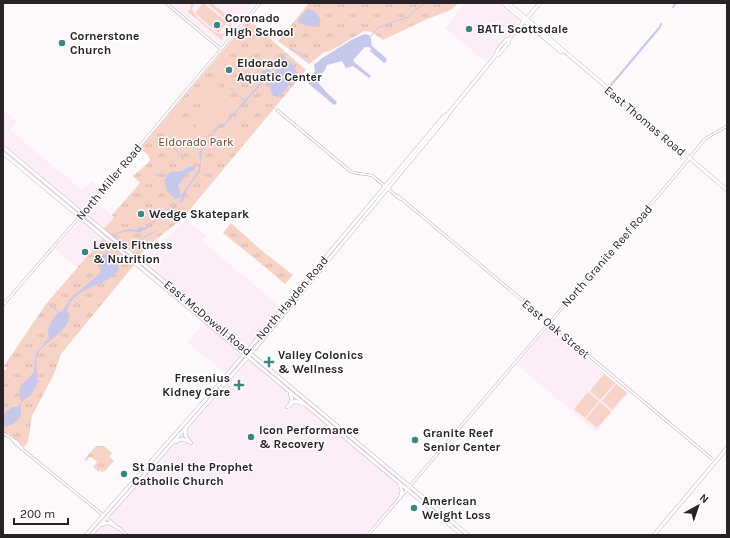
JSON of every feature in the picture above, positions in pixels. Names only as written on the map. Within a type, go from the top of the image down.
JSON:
[{"type":"main road","name":"East Thomas Road","points":[[503,3],[562,49],[727,190]]},
{"type":"main road","name":"East Thomas Road","points":[[508,3],[526,20]]},
{"type":"main road","name":"North Hayden Road","points":[[86,535],[171,445],[179,433],[251,354],[415,153],[446,118],[498,54],[510,42],[510,39],[540,3]]},
{"type":"main road","name":"North Hayden Road","points":[[498,54],[496,52],[507,39],[510,39]]},
{"type":"main road","name":"East McDowell Road","points":[[3,148],[110,240],[248,350],[462,534],[468,535]]},
{"type":"main road","name":"East McDowell Road","points":[[3,153],[81,215]]},
{"type":"main road","name":"North Hayden Road","points":[[91,535],[105,516],[179,433],[387,187]]},
{"type":"main road","name":"East McDowell Road","points":[[124,251],[284,387],[370,456],[399,482],[409,488]]},
{"type":"main road","points":[[284,387],[292,397],[288,406],[297,401],[315,412]]},
{"type":"main road","points":[[171,445],[180,439],[191,443],[185,434],[187,426]]},
{"type":"main road","points":[[320,431],[327,427],[335,429]]},
{"type":"main road","points":[[654,535],[727,448]]},
{"type":"main road","points":[[399,482],[402,491],[400,498]]},
{"type":"main road","points":[[96,530],[106,523],[120,529]]},
{"type":"street","points":[[166,3],[221,49]]},
{"type":"street","name":"North Miller Road","points":[[3,305],[260,3]]},
{"type":"street","name":"East Oak Street","points":[[277,110],[350,171],[357,174],[370,175],[387,187],[711,458]]},
{"type":"street","name":"North Granite Reef Road","points":[[368,535],[703,142],[708,137],[727,126]]},
{"type":"street","points":[[3,433],[127,535]]},
{"type":"shaded area","name":"Coronado High School","points":[[170,3],[256,3],[221,45]]},
{"type":"shaded area","points":[[465,3],[500,3],[521,20],[486,62],[445,28]]},
{"type":"shaded area","points":[[3,110],[17,121],[10,130],[82,190],[91,181],[101,190],[82,211],[3,146]]},
{"type":"shaded area","points":[[96,201],[114,217],[104,229],[86,214]]},
{"type":"shaded area","points":[[81,220],[103,238],[78,268],[55,249]]},
{"type":"shaded area","points":[[186,220],[206,236],[202,241],[282,308],[248,347],[142,261],[156,245]]},
{"type":"shaded area","points":[[205,323],[241,354],[226,374],[187,342]]},
{"type":"shaded area","points":[[548,328],[550,328],[629,393],[596,432],[517,365]]},
{"type":"shaded area","points":[[249,361],[396,482],[401,489],[396,500],[365,535],[131,535],[111,518],[111,515],[183,434],[186,435],[191,424]]},
{"type":"shaded area","points":[[109,524],[124,535],[93,535],[104,525]]},
{"type":"green space","points":[[191,3],[194,3],[192,9],[193,12],[200,20],[209,28],[222,34],[229,30],[229,22],[207,3],[211,3],[219,9],[230,20],[231,28],[229,33],[221,37],[223,38],[222,40],[187,11],[190,10]]},
{"type":"green space","points":[[203,3],[227,22],[218,33],[195,13]]},
{"type":"green space","points":[[309,3],[458,3],[451,10],[427,19],[383,40],[372,32],[364,31],[330,51],[324,52],[309,64],[278,41]]},
{"type":"green space","name":"Eldorado Park","points":[[249,20],[306,70],[182,219],[153,242],[138,257],[104,229],[114,217],[112,215],[140,183],[133,176],[150,160],[148,155],[140,148]]},
{"type":"green space","name":"Eldorado Aquatic Center","points":[[242,60],[241,68],[230,77],[225,79],[218,75],[218,62],[238,62]]},
{"type":"green space","points":[[203,79],[214,82],[222,89],[227,98],[228,109],[200,107]]},
{"type":"green space","points":[[220,110],[219,120],[214,129],[207,135],[198,139],[194,113]]},
{"type":"green space","points":[[190,119],[197,147],[191,148],[176,144],[165,132],[163,126]]},
{"type":"green space","points":[[233,121],[244,130],[227,150],[217,142]]},
{"type":"green space","name":"Wedge Skatepark","points":[[148,209],[147,217],[142,219],[139,224],[135,221],[130,226],[129,221],[137,210]]},
{"type":"green space","points":[[231,223],[261,250],[293,275],[285,284],[223,233]]},
{"type":"green space","points":[[103,238],[134,265],[61,354],[54,374],[32,416],[28,442],[24,447],[8,433],[3,440],[3,372],[7,368],[4,366],[46,304]]},
{"type":"green space","points":[[604,374],[615,383],[600,400],[590,391]]},
{"type":"green space","points":[[616,384],[627,393],[612,410],[602,401]]},
{"type":"green space","points":[[588,392],[599,401],[585,418],[574,409]]},
{"type":"green space","points":[[600,402],[611,412],[597,428],[586,419]]},
{"type":"green space","points":[[96,446],[104,446],[112,453],[109,456],[114,461],[106,470],[102,472],[100,470],[100,473],[93,467],[97,462],[91,457],[89,457],[87,461],[84,460]]},
{"type":"water","points":[[307,9],[312,10],[318,15],[320,23],[317,26],[308,26],[298,23],[298,20]]},
{"type":"water","points":[[365,34],[369,35],[372,46],[387,59],[386,62],[384,63],[370,51],[371,49],[369,47],[365,47],[353,60],[371,76],[369,78],[353,66],[346,68],[342,61],[327,65],[325,70],[316,80],[337,102],[334,105],[309,84],[307,80],[315,71],[314,64],[344,44]]},
{"type":"water","points":[[282,57],[293,65],[297,73],[294,78],[277,97],[272,95],[270,87],[265,80],[224,126],[222,128],[218,128],[213,134],[210,142],[202,151],[200,171],[188,188],[183,201],[179,204],[184,192],[199,170],[199,153],[209,140],[214,130],[216,128],[222,126],[264,79],[261,76],[262,71],[268,69],[273,73],[277,71],[275,66]]},
{"type":"water","points":[[195,166],[194,170],[188,173],[178,185],[181,197],[175,199],[167,191],[164,180],[170,172],[182,171],[188,167]]},
{"type":"water","points":[[177,206],[176,208],[169,210],[141,233],[128,231],[116,234],[107,252],[117,261],[119,269],[107,280],[83,291],[70,303],[67,311],[70,315],[66,325],[60,333],[38,353],[36,363],[38,382],[30,396],[21,404],[20,417],[12,424],[4,425],[3,414],[12,407],[18,407],[21,401],[19,391],[21,386],[34,372],[36,353],[49,338],[48,330],[51,322],[56,315],[63,310],[71,298],[100,273],[101,256],[106,253],[107,246],[116,233],[129,229],[137,230],[139,227],[145,228],[168,209]]},
{"type":"waterway","points":[[369,38],[379,27],[408,17],[416,9],[427,3]]},
{"type":"waterway","points":[[673,7],[676,3]]},
{"type":"waterway","points":[[611,85],[661,24]]},
{"type":"waterway","points":[[290,50],[291,49],[307,57],[312,62]]},
{"type":"waterway","points":[[284,58],[287,54]]},
{"type":"waterway","points":[[294,78],[298,80]]},
{"type":"waterway","points":[[230,88],[245,101]]},
{"type":"waterway","points":[[285,89],[289,91]]},
{"type":"waterway","points":[[281,94],[284,97]]},
{"type":"waterway","points":[[159,134],[183,160]]},
{"type":"waterway","points":[[194,177],[198,172]]},
{"type":"waterway","points":[[155,174],[166,176]]},
{"type":"waterway","points":[[139,240],[156,231]]},
{"type":"waterway","points":[[115,236],[127,245],[136,241]]},
{"type":"waterway","points":[[49,304],[59,312]]},
{"type":"place","name":"Coronado High School","points":[[217,25]]},
{"type":"place","name":"BATL Scottsdale","points":[[469,29]]},
{"type":"place","name":"Cornerstone Church","points":[[62,43]]},
{"type":"place","name":"Eldorado Aquatic Center","points":[[229,70]]},
{"type":"place","name":"Wedge Skatepark","points":[[141,214]]},
{"type":"place","name":"Levels Fitness & Nutrition","points":[[85,252]]},
{"type":"place","name":"Valley Colonics & Wellness","points":[[269,362]]},
{"type":"place","name":"Fresenius Kidney Care","points":[[239,385]]},
{"type":"place","name":"Icon Performance & Recovery","points":[[251,437]]},
{"type":"place","name":"Granite Reef Senior Center","points":[[415,440]]},
{"type":"place","name":"St Daniel the Prophet Catholic Church","points":[[124,474]]},
{"type":"place","name":"American Weight Loss","points":[[414,508]]}]
